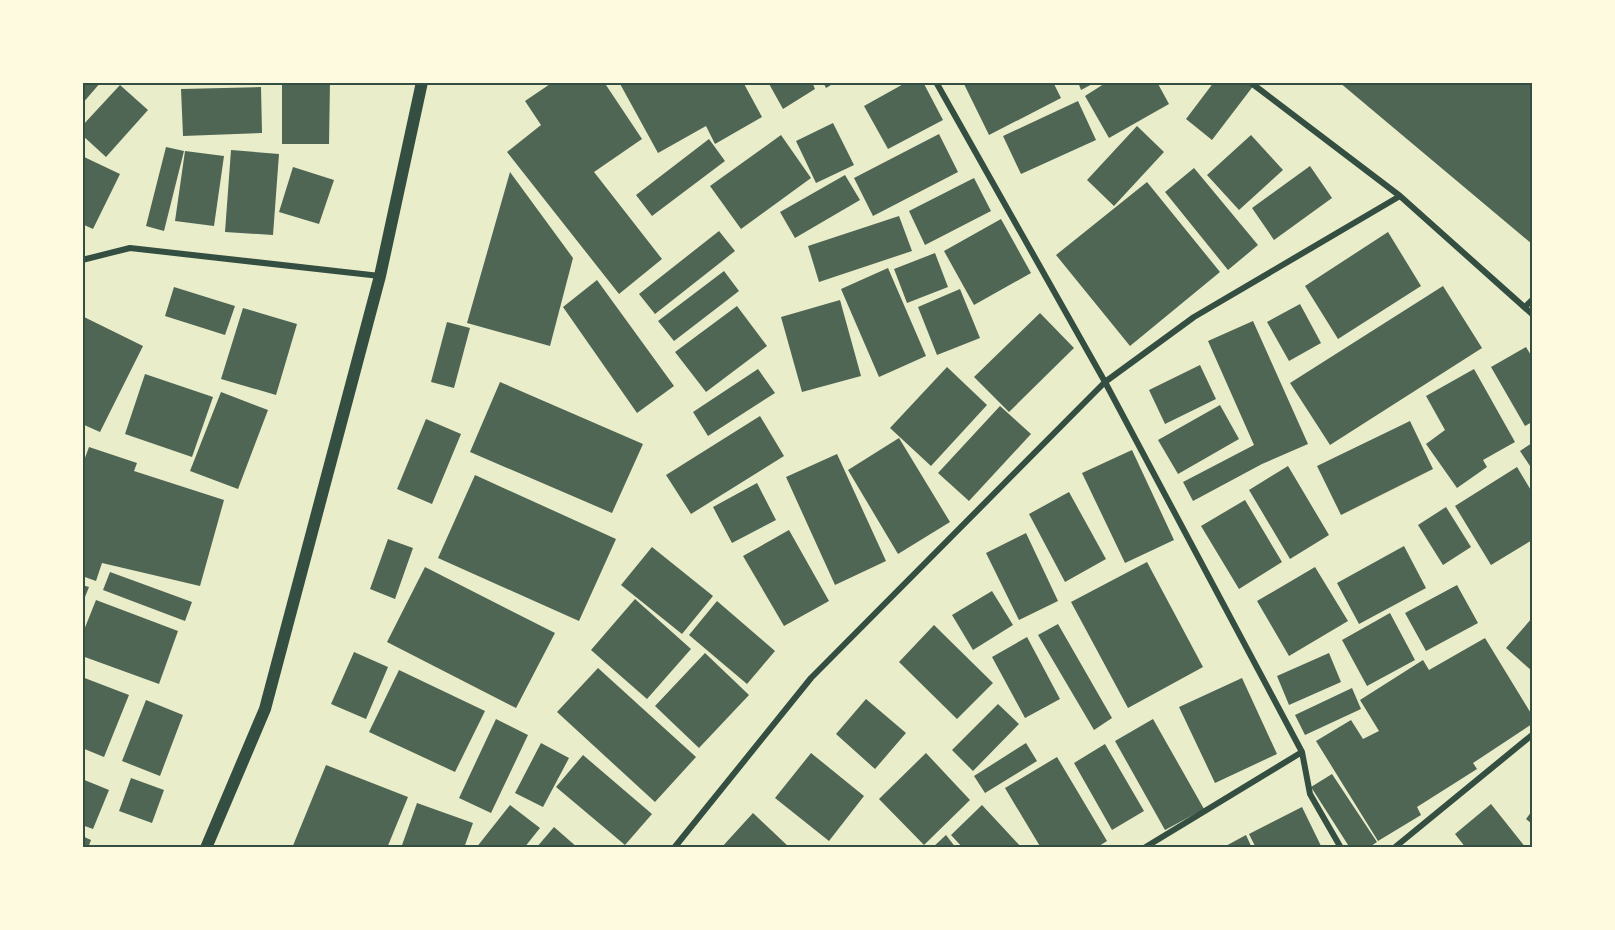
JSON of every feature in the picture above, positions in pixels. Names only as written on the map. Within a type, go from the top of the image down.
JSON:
[{"type":"main road","points":[[206,848],[265,709],[380,276],[422,82]]},
{"type":"street","points":[[936,82],[1105,382],[1302,752],[1310,794],[1341,848]]},
{"type":"street","points":[[1251,82],[1401,196],[1533,314]]},
{"type":"street","points":[[674,848],[811,678],[1105,382],[1194,317],[1401,196]]},
{"type":"street","points":[[82,260],[130,248],[380,276]]},
{"type":"street","points":[[1525,307],[1533,300]]},
{"type":"street","points":[[1394,848],[1533,735]]},
{"type":"street","points":[[1144,848],[1302,752]]},
{"type":"building","points":[[82,82],[101,82],[82,104]]},
{"type":"building","points":[[282,82],[330,82],[329,144],[282,144]]},
{"type":"building","points":[[553,82],[604,82],[642,139],[594,172],[662,259],[619,294],[507,152],[541,125],[525,101]]},
{"type":"building","points":[[619,82],[743,82],[762,117],[715,144],[706,126],[658,153]]},
{"type":"building","points":[[768,82],[812,82],[815,89],[783,109]]},
{"type":"building","points":[[823,82],[836,82],[826,88]]},
{"type":"building","points":[[907,82],[923,82],[943,120],[888,149],[864,106]]},
{"type":"building","points":[[963,82],[1053,82],[1061,98],[989,135]]},
{"type":"building","points":[[1078,82],[1096,82],[1081,90]]},
{"type":"building","points":[[1107,82],[1157,82],[1169,104],[1109,138],[1085,96]]},
{"type":"building","points":[[1214,82],[1250,82],[1254,85],[1212,140],[1186,119]]},
{"type":"building","points":[[1339,82],[1532,84],[1532,244]]},
{"type":"building","points":[[120,85],[148,110],[106,157],[82,135],[82,126]]},
{"type":"building","points":[[261,87],[262,133],[183,136],[181,89]]},
{"type":"building","points":[[1078,101],[1096,140],[1021,174],[1003,136]]},
{"type":"building","points":[[833,123],[854,165],[816,183],[796,141]]},
{"type":"building","points":[[1137,126],[1164,152],[1114,206],[1087,180]]},
{"type":"building","points":[[939,134],[958,172],[873,216],[854,178]]},
{"type":"building","points":[[781,135],[811,178],[741,229],[710,186]]},
{"type":"building","points":[[1251,135],[1283,170],[1239,210],[1207,175]]},
{"type":"building","points":[[709,139],[725,161],[652,216],[636,195]]},
{"type":"building","points":[[166,147],[184,151],[164,231],[146,226]]},
{"type":"building","points":[[231,150],[279,154],[273,235],[225,232]]},
{"type":"building","points":[[185,151],[224,156],[214,226],[175,221]]},
{"type":"building","points":[[82,156],[120,174],[93,229],[82,224]]},
{"type":"building","points":[[1310,166],[1332,198],[1274,240],[1252,208]]},
{"type":"building","points":[[293,167],[334,180],[319,224],[279,212]]},
{"type":"building","points":[[1194,168],[1258,245],[1228,270],[1165,192]]},
{"type":"building","points":[[510,172],[573,258],[550,346],[467,323]]},
{"type":"building","points":[[845,175],[860,200],[795,238],[780,212]]},
{"type":"building","points":[[974,178],[991,211],[925,245],[909,211]]},
{"type":"building","points":[[1147,182],[1220,272],[1130,346],[1056,255]]},
{"type":"building","points":[[899,216],[912,251],[819,282],[808,246]]},
{"type":"building","points":[[1001,219],[1031,273],[974,305],[944,251]]},
{"type":"building","points":[[719,231],[735,251],[655,314],[639,294]]},
{"type":"building","points":[[1388,232],[1421,286],[1338,339],[1305,286]]},
{"type":"building","points":[[935,253],[948,287],[907,303],[894,269]]},
{"type":"building","points":[[888,268],[926,356],[879,377],[841,289]]},
{"type":"building","points":[[724,271],[739,291],[674,341],[658,321]]},
{"type":"building","points":[[597,280],[674,386],[637,413],[563,307]]},
{"type":"building","points":[[1443,286],[1482,348],[1330,445],[1290,383]]},
{"type":"building","points":[[174,287],[235,306],[225,335],[165,316]]},
{"type":"building","points":[[960,289],[980,338],[937,355],[918,307]]},
{"type":"building","points":[[840,300],[861,376],[802,392],[781,317]]},
{"type":"building","points":[[1300,304],[1321,343],[1289,361],[1267,322]]},
{"type":"building","points":[[737,306],[767,346],[706,392],[675,352]]},
{"type":"building","points":[[243,308],[297,324],[276,395],[221,379]]},
{"type":"building","points":[[1040,313],[1074,348],[1009,412],[974,377]]},
{"type":"building","points":[[82,316],[143,346],[100,432],[82,424]]},
{"type":"building","points":[[1253,321],[1308,444],[1262,464],[1193,501],[1183,482],[1254,445],[1208,341]]},
{"type":"building","points":[[447,322],[470,328],[454,388],[431,382]]},
{"type":"building","points":[[1526,347],[1532,357],[1532,422],[1525,426],[1491,367]]},
{"type":"building","points":[[1200,365],[1216,399],[1165,424],[1149,390]]},
{"type":"building","points":[[947,367],[987,405],[931,466],[890,428]]},
{"type":"building","points":[[758,369],[775,393],[708,436],[693,412]]},
{"type":"building","points":[[1474,369],[1515,442],[1483,460],[1487,467],[1457,488],[1426,444],[1445,430],[1426,396]]},
{"type":"building","points":[[145,374],[213,397],[192,457],[125,434]]},
{"type":"building","points":[[500,382],[643,444],[612,513],[470,452]]},
{"type":"building","points":[[221,392],[268,410],[238,489],[190,471]]},
{"type":"building","points":[[1220,405],[1239,439],[1178,474],[1158,440]]},
{"type":"building","points":[[1000,406],[1031,434],[969,501],[938,473]]},
{"type":"building","points":[[760,416],[784,456],[691,514],[666,475]]},
{"type":"building","points":[[426,419],[461,434],[432,504],[397,489]]},
{"type":"building","points":[[1410,421],[1433,469],[1341,515],[1317,466]]},
{"type":"building","points":[[899,438],[950,522],[898,554],[848,470]]},
{"type":"building","points":[[1532,443],[1532,469],[1520,451]]},
{"type":"building","points":[[89,447],[137,463],[134,471],[224,500],[200,586],[102,563],[96,581],[82,576],[82,466]]},
{"type":"building","points":[[1132,450],[1174,540],[1125,563],[1082,473]]},
{"type":"building","points":[[837,454],[886,561],[835,585],[786,477]]},
{"type":"building","points":[[1288,466],[1329,535],[1290,559],[1249,490]]},
{"type":"building","points":[[1517,467],[1532,492],[1532,540],[1491,565],[1455,506]]},
{"type":"building","points":[[475,475],[616,539],[579,621],[438,558]]},
{"type":"building","points":[[757,483],[776,520],[732,543],[713,507]]},
{"type":"building","points":[[1069,492],[1106,559],[1065,582],[1029,514]]},
{"type":"building","points":[[1245,500],[1282,562],[1239,589],[1201,526]]},
{"type":"building","points":[[1446,507],[1471,547],[1443,565],[1418,525]]},
{"type":"building","points":[[789,530],[829,601],[784,626],[743,556]]},
{"type":"building","points":[[1026,533],[1058,601],[1019,620],[986,553]]},
{"type":"building","points":[[388,539],[413,548],[395,599],[370,589]]},
{"type":"building","points":[[1404,546],[1426,588],[1359,624],[1337,583]]},
{"type":"building","points":[[652,547],[713,596],[682,634],[621,585]]},
{"type":"building","points":[[1147,562],[1203,667],[1128,708],[1071,602]]},
{"type":"building","points":[[425,567],[555,633],[516,708],[387,642]]},
{"type":"building","points":[[1315,567],[1348,621],[1289,656],[1257,601]]},
{"type":"building","points":[[110,572],[192,602],[185,621],[103,590]]},
{"type":"building","points":[[82,585],[89,587],[83,602],[82,602]]},
{"type":"building","points":[[1457,585],[1478,623],[1426,651],[1405,613]]},
{"type":"building","points":[[992,591],[1013,625],[973,650],[952,615]]},
{"type":"building","points":[[635,599],[691,649],[647,699],[591,650]]},
{"type":"building","points":[[96,600],[178,631],[159,684],[82,656],[82,635]]},
{"type":"building","points":[[717,601],[775,651],[747,684],[689,635]]},
{"type":"building","points":[[1390,613],[1415,660],[1367,686],[1342,640]]},
{"type":"building","points":[[1532,618],[1532,671],[1506,648]]},
{"type":"building","points":[[1058,624],[1112,718],[1094,730],[1038,635]]},
{"type":"building","points":[[934,625],[993,683],[957,719],[899,662]]},
{"type":"building","points":[[1027,637],[1060,699],[1025,718],[992,657]]},
{"type":"building","points":[[1485,638],[1532,715],[1532,724],[1473,763],[1477,769],[1417,807],[1421,815],[1378,841],[1316,741],[1351,720],[1363,739],[1379,731],[1360,700],[1423,660],[1429,670]]},
{"type":"building","points":[[354,652],[388,667],[366,719],[331,704]]},
{"type":"building","points":[[705,653],[749,695],[699,748],[655,706]]},
{"type":"building","points":[[1329,653],[1341,682],[1289,705],[1277,676]]},
{"type":"building","points":[[598,668],[696,757],[655,802],[557,712]]},
{"type":"building","points":[[399,670],[485,711],[455,772],[369,732]]},
{"type":"building","points":[[82,677],[129,695],[104,757],[82,748]]},
{"type":"building","points":[[1242,678],[1277,754],[1215,783],[1179,707]]},
{"type":"building","points":[[1352,688],[1361,709],[1305,735],[1295,715]]},
{"type":"building","points":[[866,699],[906,733],[875,769],[836,734]]},
{"type":"building","points":[[146,700],[183,715],[160,776],[122,761]]},
{"type":"building","points":[[998,704],[1019,724],[973,771],[952,750]]},
{"type":"building","points":[[496,719],[528,735],[491,813],[459,798]]},
{"type":"building","points":[[1153,719],[1204,809],[1165,830],[1115,741]]},
{"type":"building","points":[[541,743],[569,758],[543,807],[515,793]]},
{"type":"building","points":[[1026,743],[1037,761],[985,793],[974,776]]},
{"type":"building","points":[[1105,744],[1144,811],[1112,830],[1074,763]]},
{"type":"building","points":[[811,753],[864,796],[829,841],[775,798]]},
{"type":"building","points":[[926,753],[970,800],[924,845],[879,799]]},
{"type":"building","points":[[583,755],[652,814],[625,845],[556,787]]},
{"type":"building","points":[[1057,757],[1107,841],[1096,848],[1041,848],[1005,788]]},
{"type":"building","points":[[326,765],[408,797],[387,848],[292,848]]},
{"type":"building","points":[[1332,774],[1377,842],[1368,848],[1350,848],[1311,787]]},
{"type":"building","points":[[131,778],[164,790],[152,823],[119,811]]},
{"type":"building","points":[[82,779],[109,790],[93,829],[82,825]]},
{"type":"building","points":[[417,803],[473,823],[464,848],[401,848]]},
{"type":"building","points":[[1491,804],[1526,848],[1466,848],[1455,834]]},
{"type":"building","points":[[510,805],[540,828],[524,848],[476,848]]},
{"type":"building","points":[[982,805],[1022,848],[963,848],[951,835]]},
{"type":"building","points":[[1302,807],[1322,848],[1256,848],[1249,834]]},
{"type":"building","points":[[1532,811],[1532,824],[1526,819]]},
{"type":"building","points":[[753,813],[790,848],[721,848]]},
{"type":"building","points":[[554,827],[578,848],[536,848]]},
{"type":"building","points":[[946,835],[956,848],[932,848]]},
{"type":"building","points":[[1246,835],[1252,848],[1222,848]]},
{"type":"building","points":[[82,836],[91,840],[88,848],[82,848]]}]
